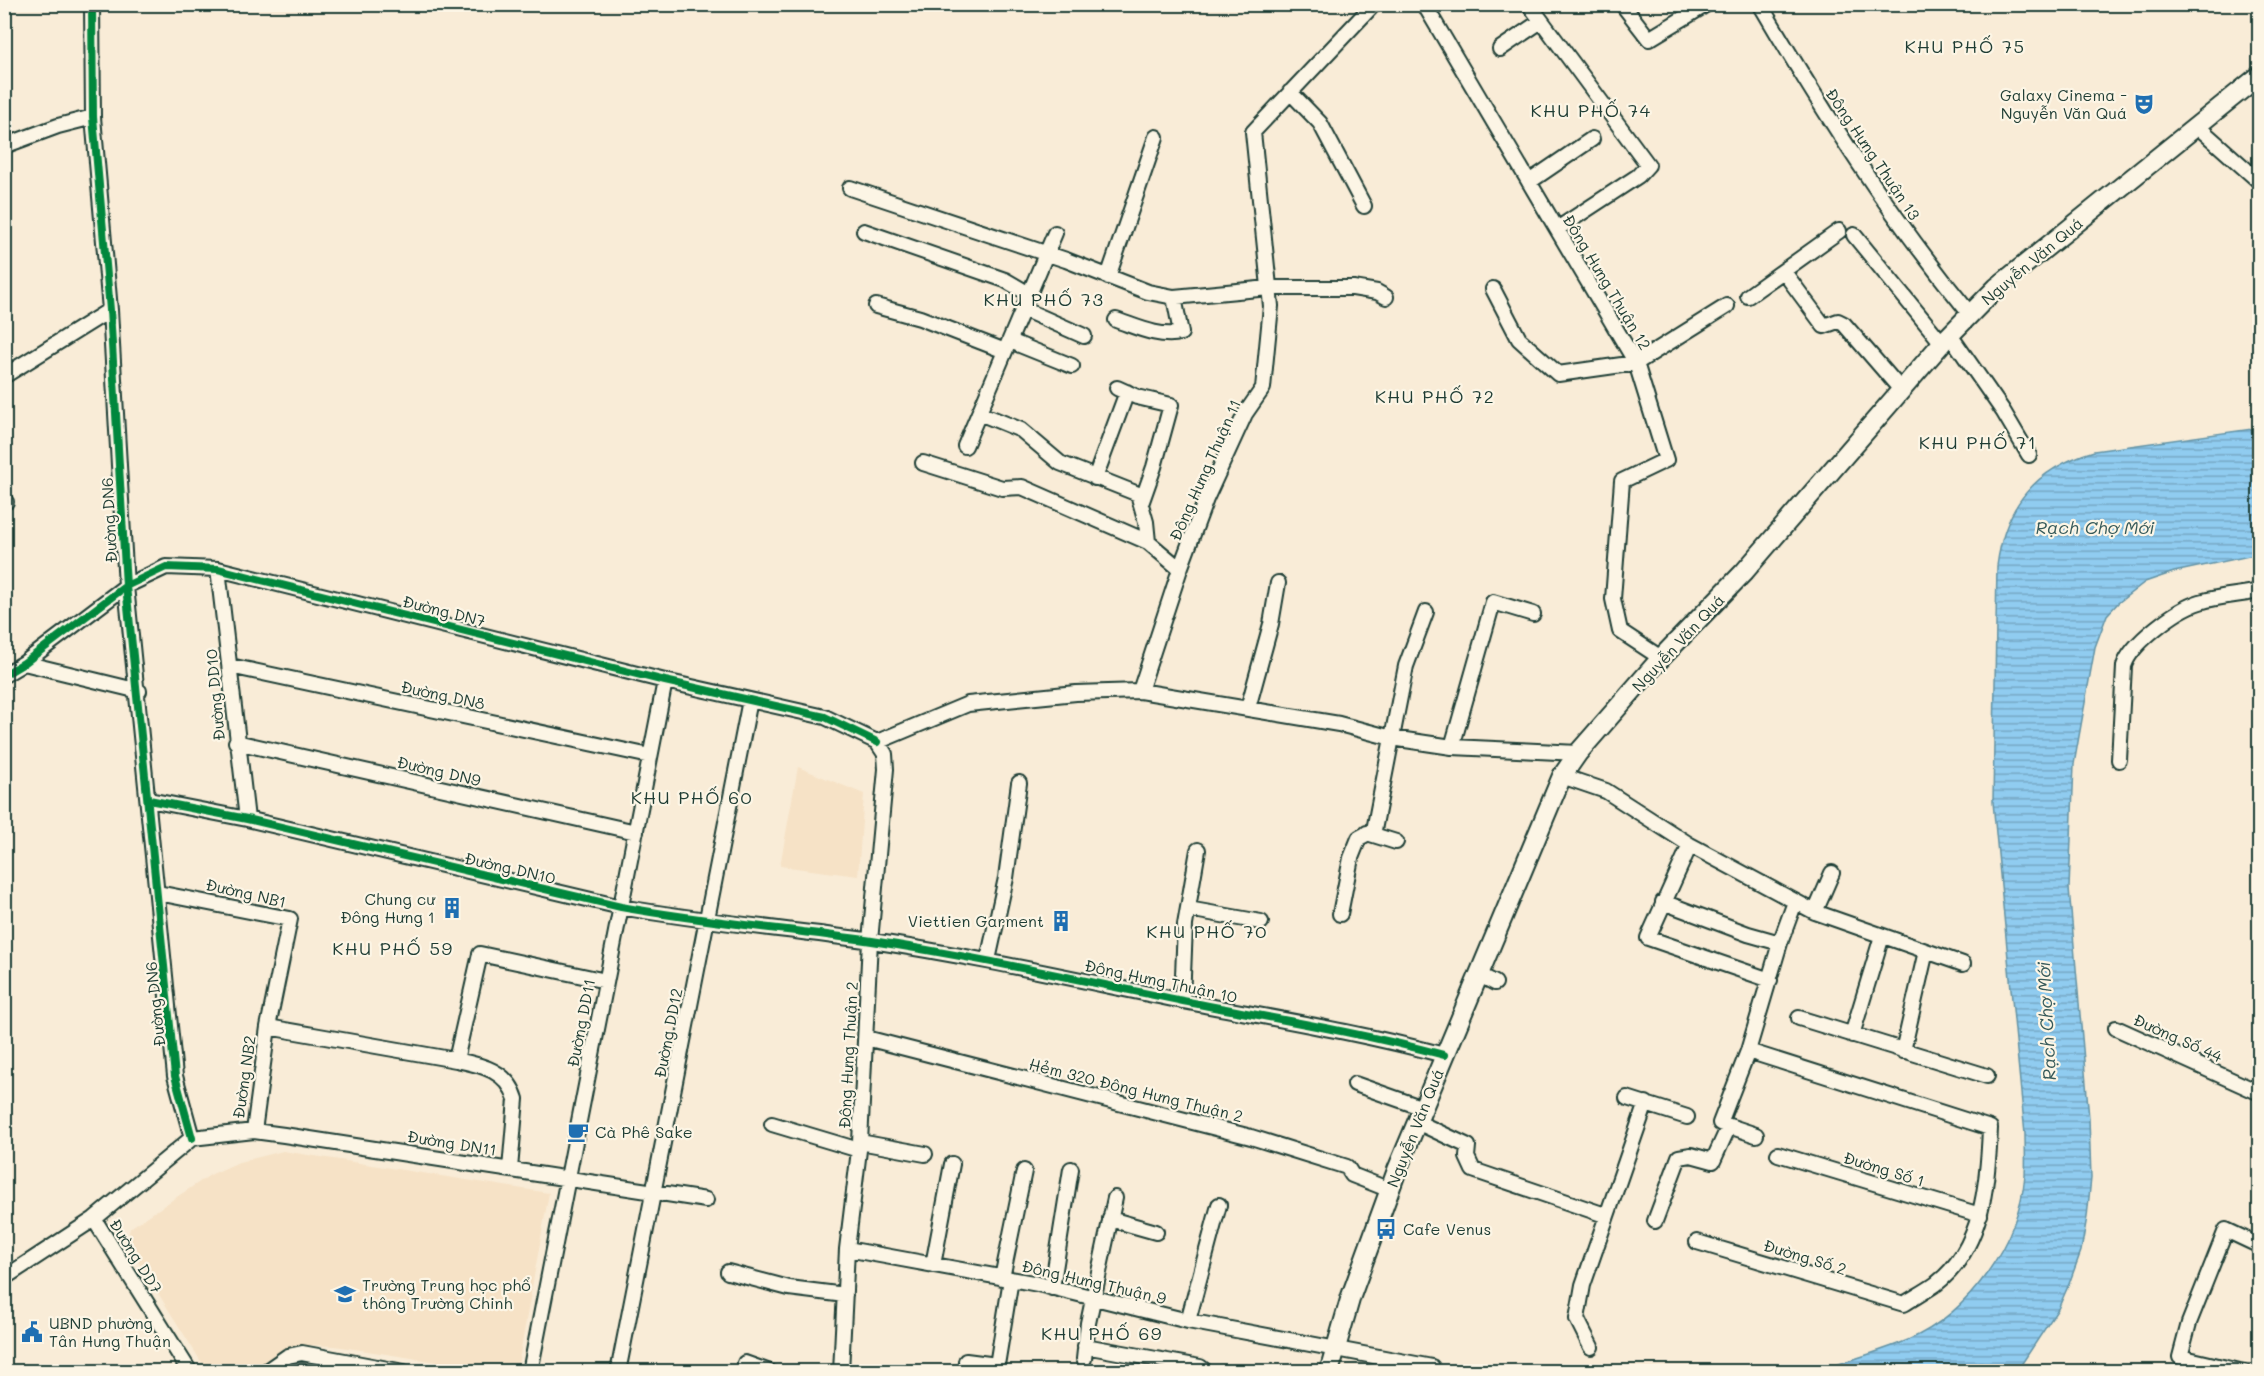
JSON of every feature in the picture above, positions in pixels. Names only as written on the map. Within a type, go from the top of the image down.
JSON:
[{"type":"main road","name":"Nguyễn Văn Quá","points":[[1329,1371],[1334,1348],[1390,1190],[1444,1055],[1562,776],[1578,753],[1661,658],[1744,572],[1946,339],[1997,287],[2259,75]]},
{"type":"street","name":"Đường DN6","points":[[92,4],[93,117],[110,310],[126,586],[139,691],[175,1076],[192,1138]]},
{"type":"street","name":"Đông Hưng Thuận 11","points":[[1140,692],[1180,569],[1206,499],[1245,414],[1263,388],[1269,342],[1269,288],[1253,132],[1374,4]]},
{"type":"street","name":"Đông Hưng Thuận 12","points":[[1424,4],[1636,363],[1666,460],[1622,481],[1613,599],[1620,631],[1661,658]]},
{"type":"street","points":[[1529,4],[1648,165],[1638,176],[1557,229]]},
{"type":"street","points":[[1622,4],[1649,39],[1707,4]]},
{"type":"street","name":"Đông Hưng Thuận 13","points":[[1760,4],[1825,116],[1880,197],[1970,314]]},
{"type":"street","points":[[1500,49],[1541,21]]},
{"type":"street","points":[[1290,92],[1320,123],[1364,206]]},
{"type":"street","points":[[4,146],[58,126],[93,117]]},
{"type":"street","points":[[2197,126],[2259,182]]},
{"type":"street","points":[[1108,277],[1156,137]]},
{"type":"street","points":[[1529,182],[1592,139]]},
{"type":"street","points":[[850,188],[1066,260],[1148,292],[1174,297],[1269,288],[1353,288],[1377,292],[1386,297]]},
{"type":"street","points":[[864,231],[1005,280],[1029,294]]},
{"type":"street","points":[[1748,296],[1839,231]]},
{"type":"street","points":[[965,446],[1055,233]]},
{"type":"street","points":[[1854,235],[1946,339],[2003,411],[2029,455]]},
{"type":"street","points":[[1784,272],[1822,324],[1827,327],[1838,321],[1844,324],[1902,391]]},
{"type":"street","points":[[1493,289],[1519,339],[1558,374],[1636,363],[1727,306]]},
{"type":"street","points":[[1116,320],[1149,332],[1172,335],[1181,333],[1174,297]]},
{"type":"street","points":[[876,306],[1072,366]]},
{"type":"street","points":[[1023,309],[1084,336]]},
{"type":"street","points":[[4,376],[110,310]]},
{"type":"street","points":[[1095,478],[1122,390],[1171,405],[1154,468],[1142,501]]},
{"type":"street","points":[[979,413],[1021,430],[1053,458],[1095,478],[1138,494],[1142,501],[1149,542]]},
{"type":"street","points":[[923,463],[1002,488],[1022,487],[1149,542],[1180,569]]},
{"type":"street","name":"Đường DN7","points":[[4,675],[24,663],[126,586],[166,567],[218,569],[665,681],[825,717],[877,742]]},
{"type":"street","name":"Đường DD10","points":[[218,569],[230,666],[236,742],[247,819]]},
{"type":"street","points":[[1248,708],[1271,624],[1278,583]]},
{"type":"street","points":[[2119,760],[2124,666],[2127,655],[2151,631],[2198,602],[2259,591]]},
{"type":"street","points":[[1452,747],[1493,602],[1533,614]]},
{"type":"street","points":[[1340,914],[1351,858],[1359,838],[1374,830],[1406,666],[1426,612]]},
{"type":"street","points":[[24,663],[139,691]]},
{"type":"street","name":"Đường DN8","points":[[230,666],[650,756]]},
{"type":"street","name":"Đường DD11","points":[[530,1371],[665,681]]},
{"type":"street","points":[[877,742],[968,704],[1076,693],[1140,692],[1339,724],[1392,738],[1452,747],[1578,753]]},
{"type":"street","name":"Đường DD12","points":[[618,1371],[750,700]]},
{"type":"street","name":"Đường DN9","points":[[236,742],[636,832]]},
{"type":"street","name":"Đông Hưng Thuận 2","points":[[841,1371],[847,1249],[860,1146],[870,941],[886,769],[885,754],[877,742]]},
{"type":"street","points":[[1562,776],[1606,791],[1690,845],[1815,912],[1963,964]]},
{"type":"street","points":[[988,960],[1008,868],[1019,783]]},
{"type":"street","name":"Đường DN10","points":[[149,800],[247,819],[621,907],[707,921],[870,941]]},
{"type":"street","points":[[1368,833],[1396,842]]},
{"type":"street","points":[[1690,845],[1648,938],[1770,980]]},
{"type":"street","points":[[1182,1001],[1188,909],[1198,850]]},
{"type":"street","points":[[1815,912],[1832,873]]},
{"type":"street","name":"Đường NB1","points":[[158,893],[290,919],[268,1027]]},
{"type":"street","points":[[1663,902],[1748,934],[1780,943]]},
{"type":"street","points":[[1756,1135],[1720,1124],[1748,1051],[1780,943],[1795,902]]},
{"type":"street","points":[[1188,909],[1261,922]]},
{"type":"street","points":[[1852,1035],[1882,936]]},
{"type":"street","name":"Đông Hưng Thuận 10","points":[[870,941],[988,960],[1182,1001],[1377,1037],[1444,1055]]},
{"type":"street","points":[[1903,1051],[1926,951]]},
{"type":"street","points":[[456,1060],[480,954],[606,981]]},
{"type":"street","points":[[1478,975],[1495,983]]},
{"type":"street","points":[[1799,1018],[1981,1075]]},
{"type":"street","points":[[268,1027],[456,1060],[495,1071],[514,1091],[516,1099],[510,1169]]},
{"type":"street","name":"Đường NB2","points":[[254,1131],[268,1027]]},
{"type":"street","name":"Đường Số 44","points":[[2116,1028],[2259,1093]]},
{"type":"street","name":"Hẻm 320 Đông Hưng Thuận 2","points":[[866,1038],[1251,1137],[1347,1167],[1352,1175],[1390,1190]]},
{"type":"street","points":[[1748,1051],[1990,1128],[1989,1172],[1980,1215]]},
{"type":"street","points":[[1355,1084],[1420,1115],[1468,1146],[1467,1157],[1473,1170],[1605,1215]]},
{"type":"street","points":[[1627,1098],[1687,1117]]},
{"type":"street","points":[[1591,1347],[1576,1319],[1583,1285],[1605,1215],[1646,1103]]},
{"type":"street","points":[[772,1124],[860,1146],[925,1154]]},
{"type":"street","points":[[1655,1221],[1679,1157],[1691,1155],[1713,1161],[1728,1126]]},
{"type":"street","name":"Đường DN11","points":[[192,1138],[254,1131],[706,1200]]},
{"type":"street","points":[[4,1278],[94,1219],[192,1138]]},
{"type":"street","name":"Đường Số 1","points":[[1778,1154],[1980,1215]]},
{"type":"street","points":[[933,1265],[952,1164]]},
{"type":"street","points":[[1052,1288],[1071,1169]]},
{"type":"street","points":[[966,1362],[997,1365],[1006,1278],[1024,1171]]},
{"type":"street","points":[[1115,1198],[1092,1299],[1084,1353],[1200,1367],[1206,1371]]},
{"type":"street","points":[[1188,1321],[1219,1206]]},
{"type":"street","name":"Đường Số 2","points":[[1697,1242],[1904,1304],[1937,1283],[1952,1267],[1967,1245],[1980,1215]]},
{"type":"street","name":"Đường DD7","points":[[94,1219],[190,1371]]},
{"type":"street","points":[[1110,1219],[1156,1232]]},
{"type":"street","points":[[2244,1371],[2180,1357],[2189,1323],[2226,1230],[2259,1246]]},
{"type":"street","name":"Đông Hưng Thuận 9","points":[[847,1249],[1006,1278],[1188,1321],[1432,1367]]},
{"type":"street","points":[[728,1272],[789,1288],[844,1295]]},
{"type":"street","points":[[265,1371],[288,1356],[302,1353],[404,1371]]},
{"type":"street","points":[[745,1363],[770,1371]]},
{"type":"shaded area","points":[[798,767],[864,794],[858,876],[780,866]]},
{"type":"shaded area","name":"Trường Trung học phổ thông Trường Chinh","points":[[283,1151],[549,1193],[517,1371],[495,1371],[335,1346],[310,1345],[294,1348],[258,1371],[207,1371],[127,1244],[130,1228],[210,1175],[239,1162]]},
{"type":"water","name":"Rạch Chợ Mới","points":[[2259,428],[2259,554],[2174,572],[2145,582],[2118,603],[2107,615],[2095,647],[2074,764],[2069,888],[2089,1118],[2091,1178],[2081,1251],[2058,1309],[2017,1371],[1817,1371],[1908,1340],[1931,1328],[1952,1312],[1971,1294],[2002,1250],[2021,1200],[2025,1175],[2025,1134],[1993,802],[1997,566],[2007,525],[2026,492],[2039,479],[2073,459],[2094,451]]},
{"type":"cycle path","points":[[92,4],[93,117],[110,310],[126,586],[175,1076],[192,1138]]},
{"type":"cycle path","points":[[4,675],[24,663],[126,586],[166,567],[218,569],[665,681],[825,717],[877,742]]},
{"type":"cycle path","points":[[149,800],[247,819],[621,907],[872,941],[950,954],[1347,1032],[1444,1055]]},
{"type":"place","name":"Galaxy Cinema - Nguyễn Văn Quá","points":[[2144,104]]},
{"type":"place","name":"Chung cư Đông Hưng 1","points":[[452,908]]},
{"type":"place","name":"Viettien Garment","points":[[1061,921]]},
{"type":"place","name":"Cà Phê Sake","points":[[578,1132]]},
{"type":"place","name":"Cafe Venus","points":[[1386,1229]]},
{"type":"place","name":"Trường Trung học phổ thông Trường Chinh","points":[[345,1294]]},
{"type":"place","name":"UBND phường Tân Hưng Thuận","points":[[32,1332]]},
{"type":"district","name":"KHU PHỐ 75","points":[[1965,47]]},
{"type":"district","name":"KHU PHỐ 74","points":[[1591,111]]},
{"type":"district","name":"KHU PHỐ 73","points":[[1044,300]]},
{"type":"district","name":"KHU PHỐ 72","points":[[1435,397]]},
{"type":"district","name":"KHU PHỐ 71","points":[[1978,443]]},
{"type":"district","name":"KHU PHỐ 60","points":[[692,798]]},
{"type":"district","name":"KHU PHỐ 70","points":[[1207,932]]},
{"type":"district","name":"KHU PHỐ 59","points":[[393,949]]},
{"type":"district","name":"KHU PHỐ 69","points":[[1102,1334]]}]
